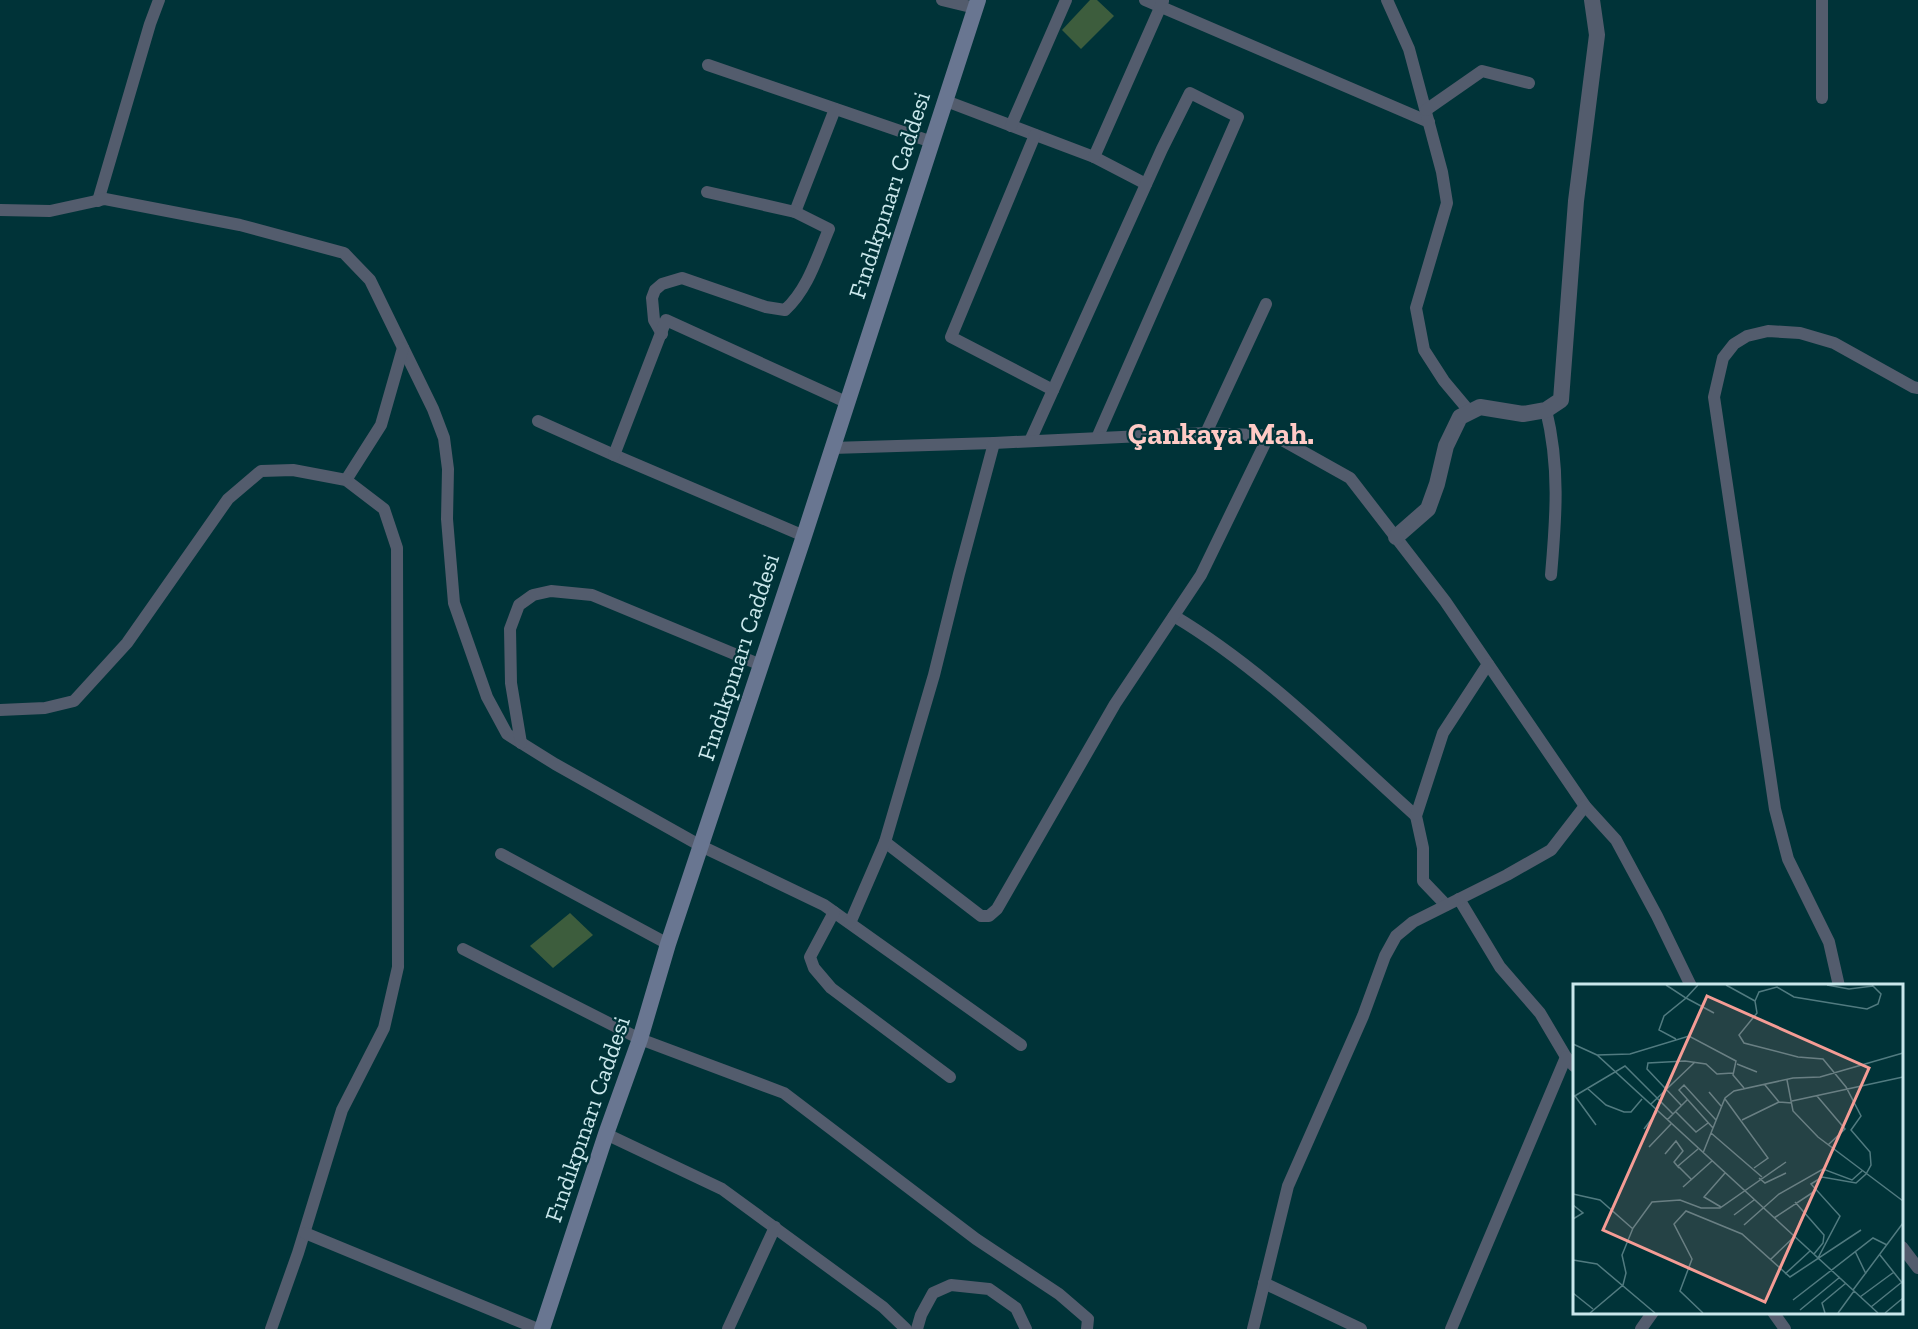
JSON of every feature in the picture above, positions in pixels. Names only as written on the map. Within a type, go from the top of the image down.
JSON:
[{"type":"main road","name":"Fındıkpınarı Caddesi","points":[[540,1329],[640,1039],[668,944],[804,536],[976,4]]},
{"type":"street","points":[[98,201],[159,0]]},
{"type":"street","points":[[942,0],[976,4]]},
{"type":"street","points":[[1011,126],[1066,0]]},
{"type":"street","points":[[1145,0],[1162,3],[1427,116]]},
{"type":"street","points":[[1387,0],[1409,49],[1442,172],[1447,203],[1416,308],[1424,350],[1444,381],[1470,412]]},
{"type":"street","points":[[1396,537],[1428,509],[1446,446],[1460,417],[1480,407],[1523,414],[1546,410],[1561,400],[1576,201],[1597,35],[1592,0]]},
{"type":"street","points":[[1822,0],[1822,98]]},
{"type":"street","points":[[1094,157],[1162,3]]},
{"type":"street","points":[[708,64],[932,142]]},
{"type":"street","points":[[1427,116],[1482,70],[1529,83]]},
{"type":"street","points":[[1030,441],[1146,184],[1190,93],[1238,117],[1097,438]]},
{"type":"street","points":[[945,100],[1094,157],[1146,184]]},
{"type":"street","points":[[795,212],[835,110]]},
{"type":"street","points":[[1035,135],[951,337],[1053,390]]},
{"type":"street","points":[[662,334],[654,320],[652,298],[655,290],[668,281],[682,278],[766,307],[785,309],[795,301],[809,276],[829,229],[795,212],[707,192]]},
{"type":"street","points":[[0,210],[50,212],[105,199],[240,225],[344,254],[370,280],[433,409],[444,438],[448,469],[447,519],[454,603],[487,697],[507,734],[701,846],[824,905],[1021,1045]]},
{"type":"street","points":[[1206,433],[1266,304]]},
{"type":"street","points":[[614,455],[666,320],[846,402]]},
{"type":"street","points":[[1838,984],[1828,942],[1788,859],[1775,809],[1714,397],[1723,358],[1734,344],[1747,336],[1768,331],[1800,333],[1834,344],[1918,388]]},
{"type":"street","points":[[346,480],[381,425],[403,348]]},
{"type":"street","points":[[1546,410],[1553,439],[1556,516],[1551,575]]},
{"type":"street","points":[[538,421],[804,536]]},
{"type":"street","points":[[832,448],[1206,433],[1269,435],[1299,448],[1350,478],[1445,601],[1585,806],[1616,840],[1690,984]]},
{"type":"street","points":[[885,842],[981,916],[989,916],[997,909],[1115,704],[1201,575],[1269,435]]},
{"type":"street","points":[[850,923],[885,842],[934,675],[994,443]]},
{"type":"street","points":[[0,710],[45,708],[75,701],[127,643],[228,499],[261,471],[293,470],[346,480],[384,509],[397,548],[398,967],[384,1028],[342,1110],[271,1329]]},
{"type":"street","points":[[521,743],[511,683],[510,629],[519,605],[533,595],[551,591],[592,595],[761,664]]},
{"type":"street","points":[[1174,616],[1258,674],[1416,816]]},
{"type":"street","points":[[1446,906],[1423,881],[1423,848],[1416,816],[1443,733],[1488,664]]},
{"type":"street","points":[[1253,1329],[1288,1186],[1363,1016],[1385,956],[1396,936],[1413,922],[1507,875],[1551,850],[1585,806]]},
{"type":"street","points":[[501,854],[668,944]]},
{"type":"street","points":[[1451,1329],[1570,1062],[1540,1013],[1500,967],[1459,899]]},
{"type":"street","points":[[834,912],[810,957],[814,968],[831,988],[950,1077]]},
{"type":"street","points":[[463,949],[640,1039],[784,1093],[976,1239],[1059,1294],[1088,1319],[1087,1329]]},
{"type":"street","points":[[606,1134],[722,1189],[883,1307],[906,1329]]},
{"type":"street","points":[[728,1329],[775,1227]]},
{"type":"street","points":[[304,1233],[540,1329]]},
{"type":"street","points":[[1903,1248],[1918,1268]]},
{"type":"street","points":[[1264,1283],[1361,1329]]},
{"type":"street","points":[[917,1329],[921,1315],[933,1293],[951,1285],[989,1288],[1016,1308],[1026,1329]]},
{"type":"street","points":[[1641,1329],[1652,1314]]},
{"type":"street","points":[[1774,1314],[1785,1329]]},
{"type":"building","points":[[1090,0],[1097,0],[1114,16],[1081,49],[1062,30]]},
{"type":"building","points":[[570,913],[593,935],[553,968],[530,946]]},
{"type":"district","name":"Çankaya Mah.","points":[[1221,434]]}]
